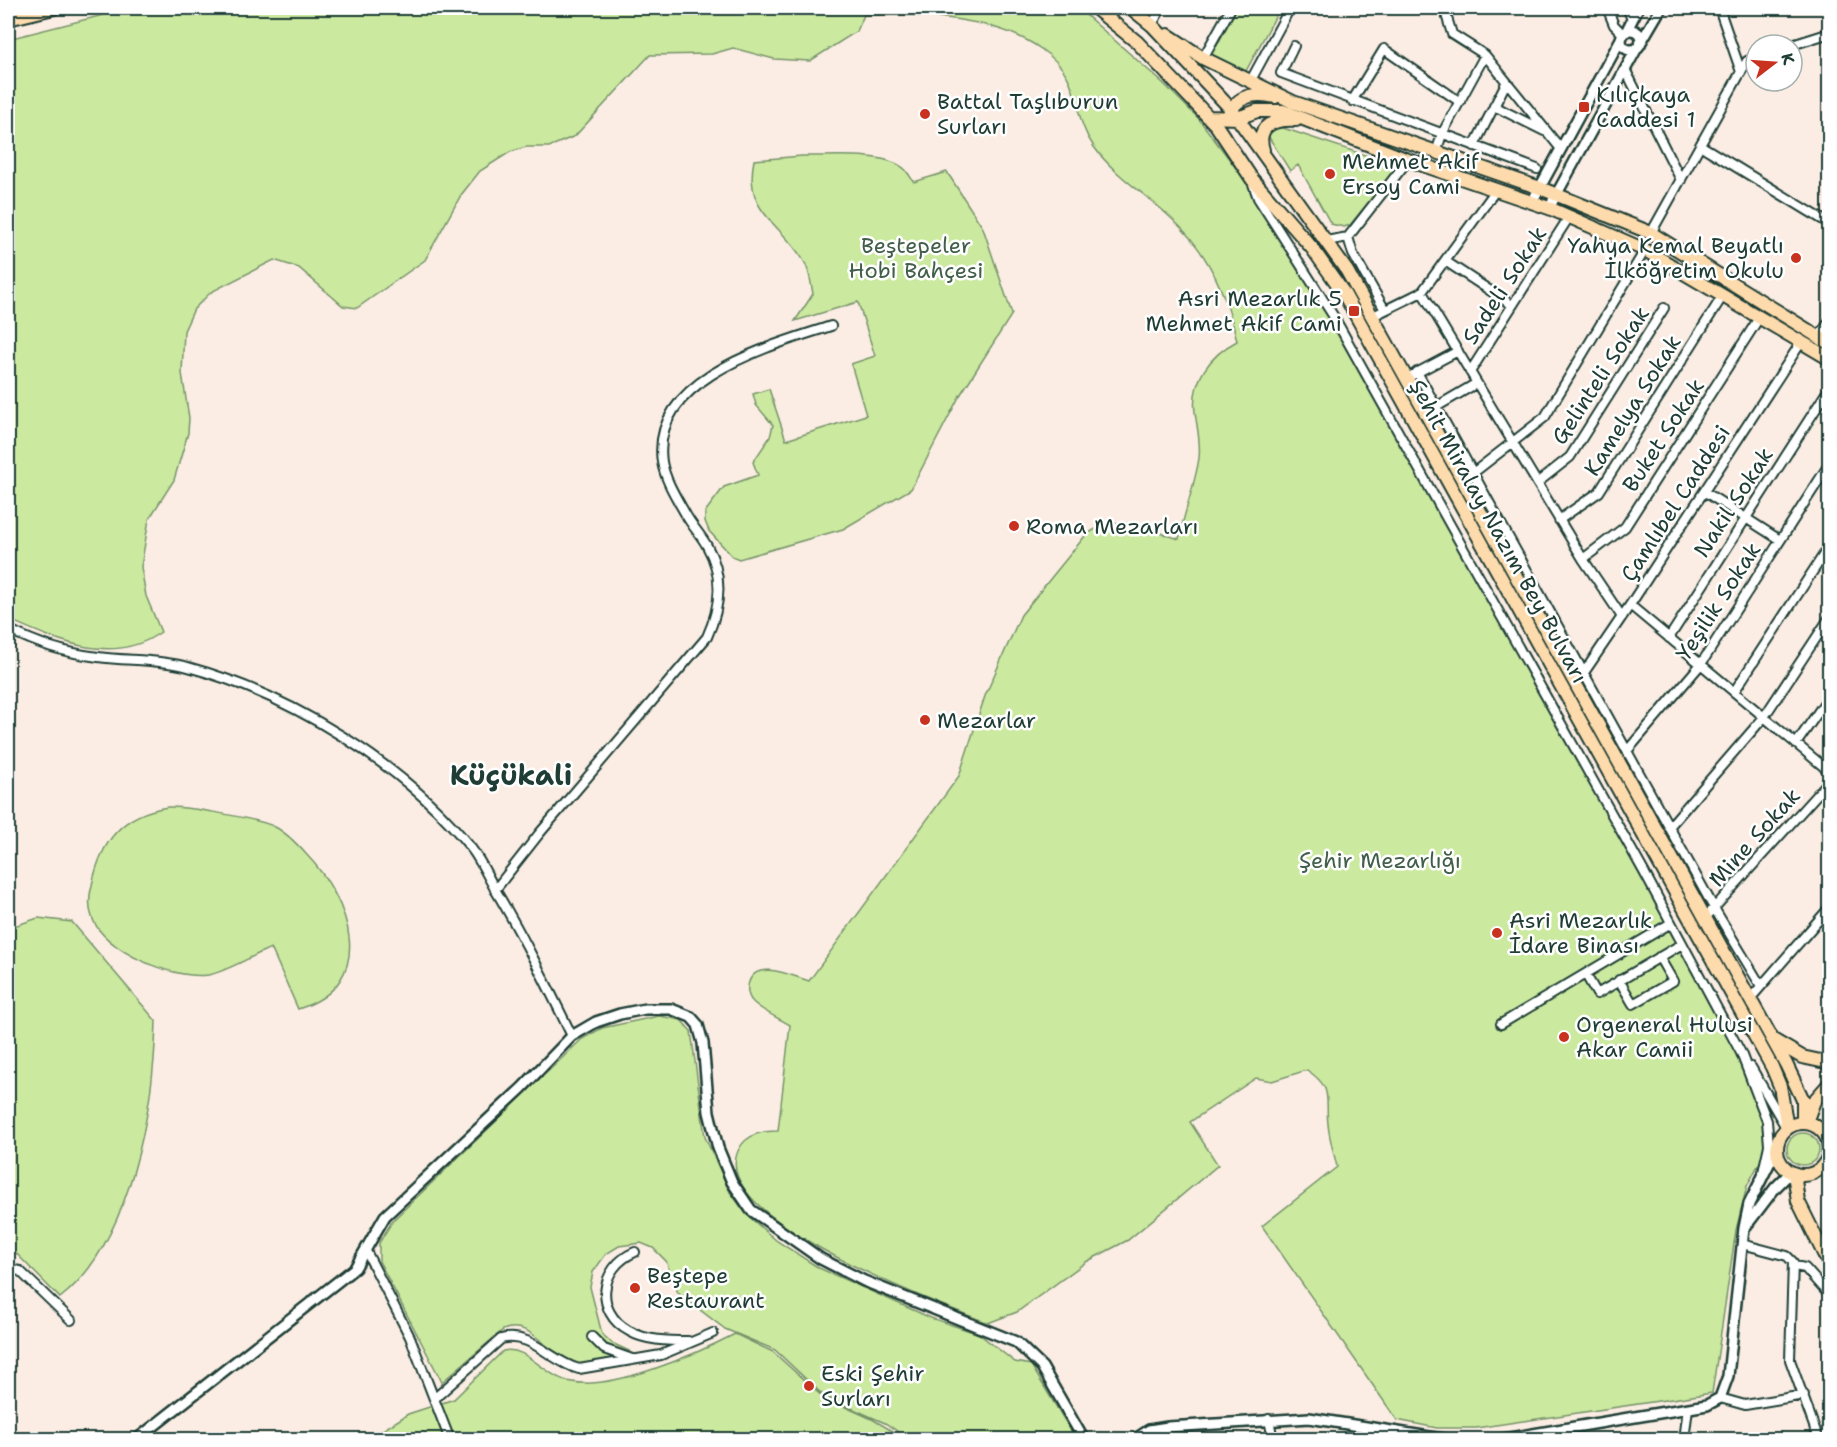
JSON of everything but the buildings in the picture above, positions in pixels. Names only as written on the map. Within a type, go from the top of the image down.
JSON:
[{"type":"main road","points":[[8,19],[54,8]]},
{"type":"main road","name":"Şehit Miralay Nazım Bey Bulvarı","points":[[1095,8],[1137,42],[1224,134],[1252,179],[1312,248],[1343,292],[1772,1067],[1780,1086],[1787,1128]]},
{"type":"main road","name":"Şehit Miralay Nazım Bey Bulvarı","points":[[1131,8],[1152,25],[1263,151],[1326,241],[1412,375],[1710,913],[1750,999],[1803,1100],[1804,1123]]},
{"type":"main road","points":[[1152,25],[1203,58],[1293,102]]},
{"type":"main road","points":[[1224,134],[1231,115],[1241,99],[1265,94],[1293,102],[1540,188],[1651,233],[1824,341]]},
{"type":"main road","points":[[1208,117],[1270,109],[1305,120],[1408,160],[1549,208],[1645,250],[1722,297],[1802,340],[1830,359]]},
{"type":"main road","points":[[1263,151],[1261,138],[1271,122],[1305,120]]},
{"type":"main road","points":[[1773,1040],[1802,1057],[1830,1063]]},
{"type":"main road","points":[[1804,1123],[1814,1101],[1830,1083]]},
{"type":"main road","points":[[1804,1123],[1821,1130],[1829,1154],[1817,1171],[1804,1175],[1793,1173],[1780,1162],[1777,1148],[1779,1138],[1787,1128],[1804,1123]]},
{"type":"main road","points":[[1793,1173],[1798,1201],[1830,1266]]},
{"type":"street","points":[[1152,25],[1161,8]]},
{"type":"street","points":[[1203,58],[1231,8]]},
{"type":"street","points":[[1251,80],[1290,8]]},
{"type":"street","points":[[1443,8],[1452,34],[1485,55],[1561,149]]},
{"type":"street","points":[[1608,8],[1614,25],[1624,35]]},
{"type":"street","points":[[1627,8],[1632,19]]},
{"type":"street","points":[[1532,202],[1638,8]]},
{"type":"street","points":[[1549,208],[1661,8]]},
{"type":"street","points":[[1719,8],[1741,72]]},
{"type":"street","points":[[1624,35],[1635,31],[1640,35],[1639,45]]},
{"type":"street","points":[[1804,41],[1830,33]]},
{"type":"street","points":[[1624,35],[1623,44],[1628,49],[1639,45]]},
{"type":"street","points":[[1294,46],[1281,73],[1537,169]]},
{"type":"street","points":[[1352,101],[1384,49],[1460,102]]},
{"type":"street","points":[[1436,153],[1442,134],[1485,55]]},
{"type":"street","points":[[1651,233],[1744,66]]},
{"type":"street","points":[[1626,71],[1681,180]]},
{"type":"street","points":[[1474,146],[1506,83]]},
{"type":"street","points":[[1494,106],[1547,133]]},
{"type":"street","points":[[1700,145],[1830,224]]},
{"type":"street","points":[[1326,241],[1348,237],[1408,160]]},
{"type":"street","points":[[1252,179],[1258,198],[1334,318],[1742,1053],[1787,1128]]},
{"type":"street","points":[[1373,316],[1422,292],[1496,190]]},
{"type":"street","name":"Sadeli Sokak","points":[[1470,372],[1569,217]]},
{"type":"street","points":[[1348,237],[1353,254],[1385,310]]},
{"type":"street","points":[[1473,473],[1545,417],[1645,250]]},
{"type":"street","points":[[1445,261],[1512,305]]},
{"type":"street","points":[[1422,292],[1559,520],[1622,618]]},
{"type":"street","name":"Kamelya Sokak","points":[[1559,520],[1599,492],[1722,297]]},
{"type":"street","name":"Gelinteli Sokak","points":[[1537,483],[1570,457],[1664,308]]},
{"type":"street","name":"Buket Sokak","points":[[1583,559],[1625,527],[1759,318]]},
{"type":"street","points":[[1824,341],[1830,320]]},
{"type":"street","points":[[495,890],[538,834],[707,637],[716,618],[720,597],[718,574],[708,547],[670,486],[662,463],[661,439],[664,423],[672,408],[690,391],[727,365],[768,346],[831,326]]},
{"type":"street","name":"Çamlıbel Caddesi","points":[[1580,678],[1705,492],[1802,340]]},
{"type":"street","points":[[1458,351],[1412,375],[1436,407],[1580,678],[1627,751],[1669,827],[1710,913],[1761,986]]},
{"type":"street","points":[[1436,407],[1477,383]]},
{"type":"street","name":"Nakil Sokak","points":[[1669,638],[1830,387]]},
{"type":"street","name":"Yeşilik Sokak","points":[[1627,751],[1701,664],[1829,465]]},
{"type":"street","points":[[1705,492],[1780,540]]},
{"type":"street","points":[[1734,692],[1830,545]]},
{"type":"street","points":[[1630,605],[1830,772]]},
{"type":"street","points":[[1669,827],[1764,717],[1830,617]]},
{"type":"street","points":[[8,629],[35,642],[66,652],[185,666],[223,677],[318,723],[381,761],[433,804],[472,850],[572,1036]]},
{"type":"street","points":[[1796,744],[1830,695]]},
{"type":"street","name":"Mine Sokak","points":[[1710,913],[1830,780]]},
{"type":"street","points":[[1750,999],[1830,907]]},
{"type":"street","points":[[1501,1024],[1671,923]]},
{"type":"street","points":[[1586,975],[1596,993],[1682,944]]},
{"type":"street","points":[[1619,980],[1633,1004],[1673,981],[1659,957]]},
{"type":"street","points":[[136,1440],[355,1268],[385,1216],[522,1088],[572,1036],[596,1022],[645,1009],[671,1009],[691,1017],[698,1025],[703,1043],[709,1112],[718,1148],[732,1182],[751,1210],[821,1259],[864,1281],[1016,1342],[1042,1367],[1084,1440]]},
{"type":"street","points":[[1742,1053],[1763,1106],[1768,1128],[1769,1145],[1763,1176]]},
{"type":"street","points":[[1497,1440],[1707,1405],[1720,1398],[1728,1376],[1742,1244],[1749,1204],[1777,1148]]},
{"type":"street","points":[[1744,1228],[1775,1188],[1793,1173]]},
{"type":"street","points":[[1742,1244],[1787,1256],[1794,1266],[1790,1360],[1819,1440]]},
{"type":"street","points":[[366,1251],[410,1337],[450,1440]]},
{"type":"street","points":[[635,1252],[616,1263],[608,1276],[604,1296],[608,1311],[630,1332],[660,1341],[692,1342]]},
{"type":"street","points":[[1794,1266],[1805,1268],[1830,1296]]},
{"type":"street","points":[[8,1269],[20,1272],[71,1320]]},
{"type":"street","points":[[434,1399],[501,1339],[510,1336],[526,1339],[567,1366],[579,1369],[661,1355],[713,1333]]},
{"type":"street","points":[[592,1337],[604,1349],[636,1360]]},
{"type":"street","points":[[1720,1398],[1745,1405],[1804,1395]]},
{"type":"street","points":[[1684,1440],[1688,1408]]},
{"type":"street","points":[[1134,1440],[1149,1430],[1269,1419],[1309,1418],[1449,1440]]},
{"type":"street","points":[[1269,1419],[1273,1440]]},
{"type":"street","points":[[8,1431],[13,1440]]},
{"type":"green space","name":"Şehir Mezarlığı","points":[[131,8],[1078,8],[1163,83],[1198,118],[1252,189],[1307,276],[1585,769],[1759,1093],[1767,1138],[1762,1158],[1747,1186],[1736,1230],[1712,1393],[1476,1428],[1437,1428],[1397,1420],[1262,1226],[1337,1167],[1330,1140],[1325,1088],[1316,1076],[1307,1070],[1272,1081],[1256,1078],[1190,1122],[1218,1165],[1128,1240],[1086,1262],[1017,1312],[988,1323],[880,1278],[833,1255],[790,1230],[756,1203],[737,1176],[739,1149],[742,1144],[756,1134],[778,1131],[790,1025],[752,1001],[748,991],[751,977],[765,970],[809,981],[959,776],[985,696],[1021,615],[1085,536],[1097,528],[1120,523],[1131,524],[1179,539],[1199,458],[1195,412],[1196,390],[1204,370],[1211,361],[1237,341],[1228,307],[1205,259],[1184,231],[1111,167],[1094,147],[1081,120],[1071,84],[1065,72],[1055,61],[1023,38],[1002,30],[956,19],[908,15],[864,15],[857,31],[810,61],[774,59],[733,48],[712,54],[650,55],[575,136],[549,147],[526,147],[510,152],[480,171],[461,195],[425,260],[357,308],[343,306],[299,268],[274,260],[211,292],[194,309],[184,331],[182,373],[189,418],[188,433],[174,480],[149,519],[141,567],[146,596],[161,632],[142,642],[123,648],[104,649],[65,642],[8,619],[8,39]]},
{"type":"green space","points":[[1237,8],[1280,8],[1240,82],[1207,64]]},
{"type":"green space","points":[[1277,126],[1392,164],[1394,171],[1350,225],[1344,227],[1331,224],[1298,165],[1290,171],[1268,136],[1270,130]]},
{"type":"green space","name":"Beştepeler Hobi Bahçesi","points":[[802,156],[854,156],[881,159],[902,167],[914,182],[947,172],[983,228],[1012,314],[959,397],[911,489],[843,529],[739,559],[732,556],[709,531],[705,521],[705,512],[724,487],[758,475],[753,462],[770,437],[773,425],[756,405],[753,394],[769,389],[786,440],[866,415],[851,364],[875,356],[858,302],[795,321],[813,294],[808,271],[796,249],[767,217],[754,194],[752,179],[754,160]]},
{"type":"green space","points":[[168,807],[222,814],[275,827],[296,843],[322,873],[335,894],[344,916],[349,939],[348,961],[340,980],[324,997],[298,1009],[271,948],[215,973],[194,975],[177,973],[141,961],[110,941],[99,929],[92,917],[89,905],[96,870],[108,843],[126,823],[138,816]]},
{"type":"green space","points":[[38,918],[72,922],[156,1021],[150,1092],[143,1131],[134,1171],[121,1209],[105,1243],[84,1274],[60,1298],[8,1245],[8,928]]},
{"type":"green space","points":[[659,1016],[681,1020],[691,1031],[705,1137],[730,1192],[747,1215],[777,1241],[819,1268],[931,1318],[979,1334],[1015,1362],[1031,1365],[1076,1439],[909,1439],[885,1423],[824,1396],[775,1350],[725,1329],[678,1293],[666,1261],[653,1248],[641,1243],[619,1246],[606,1254],[593,1272],[590,1287],[602,1334],[612,1343],[629,1351],[599,1362],[580,1365],[569,1362],[533,1335],[514,1328],[503,1330],[442,1382],[379,1261],[379,1243],[393,1220],[582,1039],[602,1028]]},
{"type":"green space","points":[[1803,1133],[1814,1138],[1819,1149],[1814,1160],[1803,1165],[1792,1160],[1787,1149],[1792,1138]]},
{"type":"green space","points":[[735,1334],[773,1352],[823,1397],[872,1419],[906,1439],[367,1440],[408,1414],[454,1399],[503,1351],[512,1350],[520,1353],[562,1379],[590,1383],[632,1376],[678,1360]]},
{"type":"place","name":"Kılıçkaya Caddesi 1","points":[[1584,107]]},
{"type":"place","name":"Battal Taşlıburun Surları","points":[[925,114]]},
{"type":"place","name":"Mehmet Akif Ersoy Cami","points":[[1330,174]]},
{"type":"place","name":"Yahya Kemal Beyatlı İlköğretim Okulu","points":[[1796,258]]},
{"type":"place","name":"Asri Mezarlık 5 Mehmet Akif Cami","points":[[1354,311]]},
{"type":"place","name":"Roma Mezarları","points":[[1014,526]]},
{"type":"place","name":"Mezarlar","points":[[925,720]]},
{"type":"place","name":"Asri Mezarlık İdare Binası","points":[[1497,933]]},
{"type":"place","name":"Orgeneral Hulusi Akar Camii","points":[[1564,1037]]},
{"type":"place","name":"Beştepe Restaurant","points":[[635,1288]]},
{"type":"place","name":"Eski Şehir Surları","points":[[809,1386]]},
{"type":"district","name":"Küçükali","points":[[511,775]]}]
